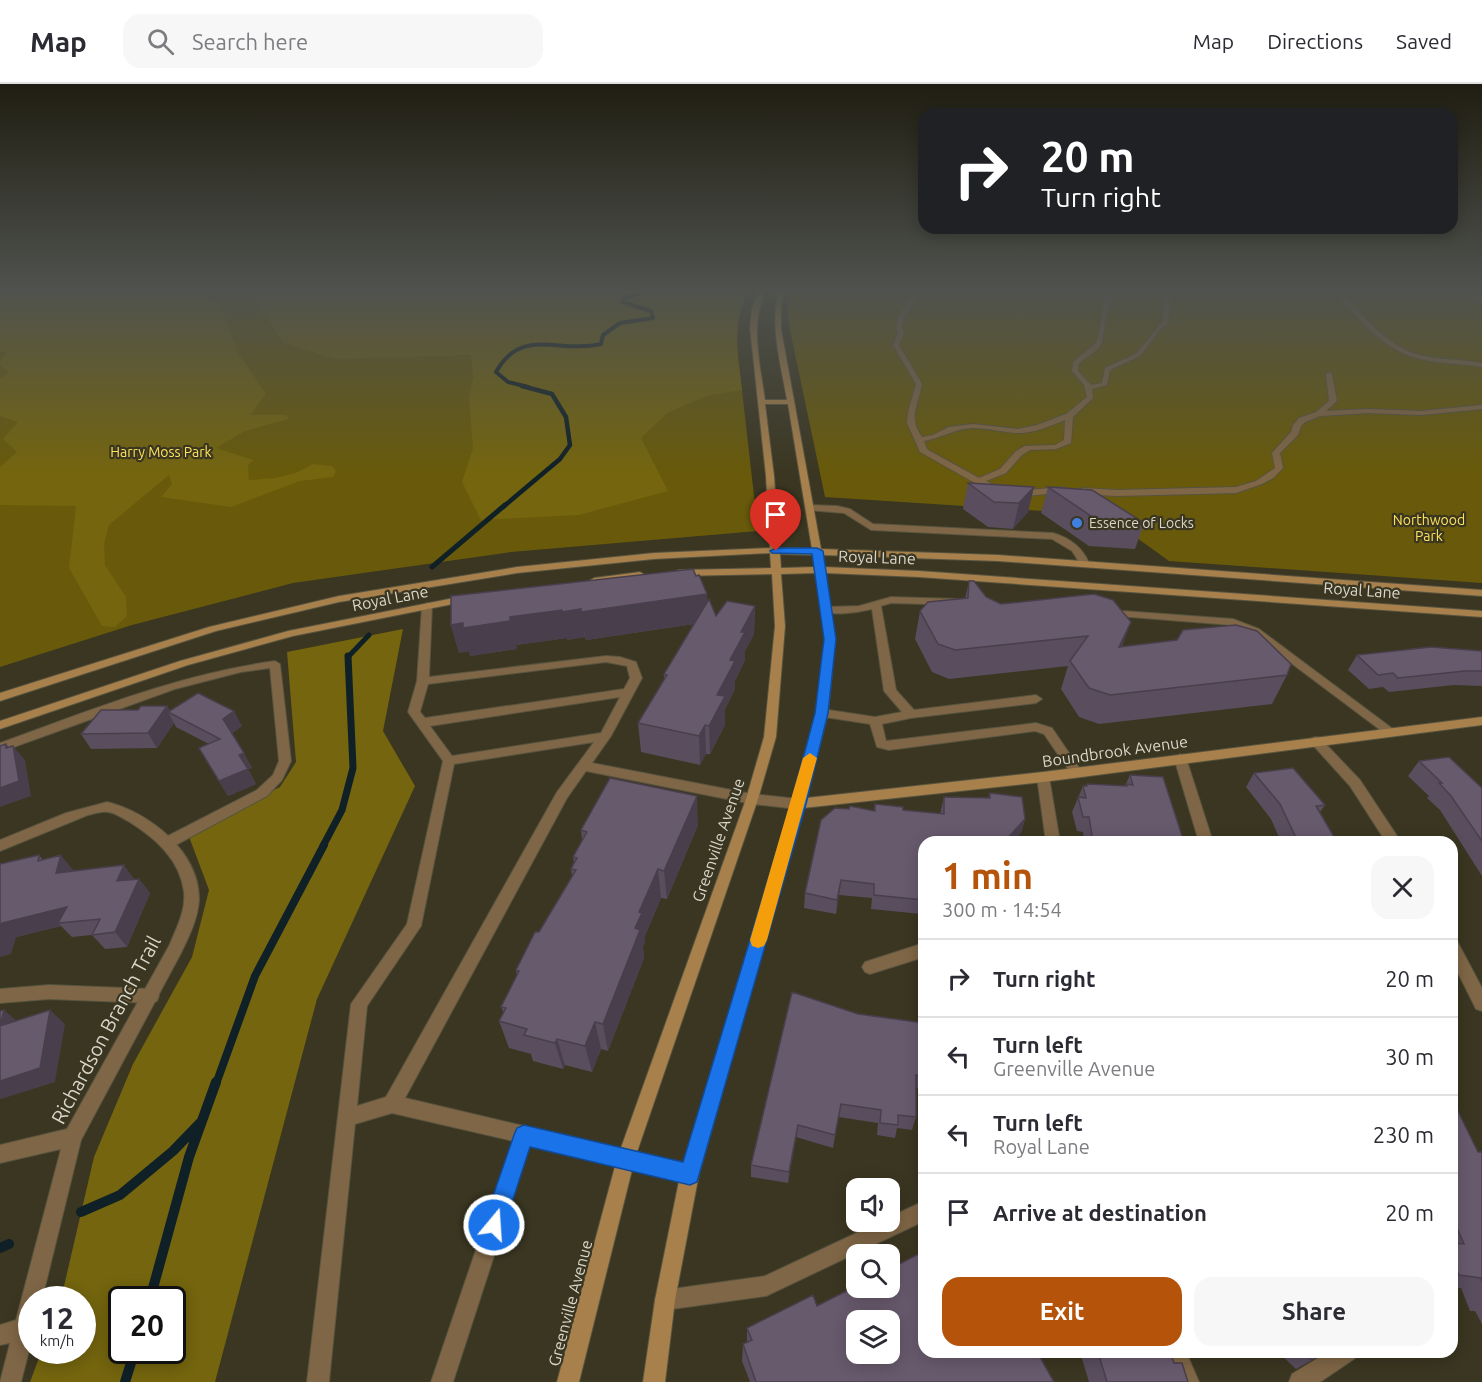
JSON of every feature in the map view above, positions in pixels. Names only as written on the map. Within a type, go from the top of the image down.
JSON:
[{"type":"main road","name":"Greenville Avenue","points":[[568,1382],[626,1159],[752,799],[770,737],[780,626],[770,476],[755,353]]},
{"type":"main road","points":[[654,1382],[665,1300],[690,1174],[798,804],[822,713],[830,639],[827,610],[782,353]]},
{"type":"main road","points":[[760,402],[790,402]]},
{"type":"main road","name":"Royal Lane","points":[[0,697],[223,626],[339,598],[426,583],[590,561],[698,553],[817,551],[1084,563],[1482,592]]},
{"type":"main road","name":"Royal Lane","points":[[582,582],[657,574],[819,570],[930,574],[1074,589],[1482,614]]},
{"type":"main road","points":[[426,583],[427,606]]},
{"type":"main road","name":"Royal Lane","points":[[0,725],[184,663],[292,633],[477,597]]},
{"type":"main road","name":"Boundbrook Avenue","points":[[798,804],[1043,777],[1482,721]]},
{"type":"main road","points":[[626,1159],[690,1174]]},
{"type":"street","points":[[900,353],[919,384],[911,416],[911,426],[923,450],[933,458],[954,466],[957,470],[1006,494],[1054,489],[1117,493],[1236,490],[1250,487],[1271,477],[1279,468],[1276,453],[1295,434],[1297,425],[1302,420],[1319,414],[1368,411],[1421,413],[1482,407]]},
{"type":"street","points":[[920,440],[935,437],[952,429],[973,426],[1018,431],[1032,429],[1069,416],[1091,397],[1088,388],[1075,371],[1076,362],[1090,353]]},
{"type":"street","points":[[1088,388],[1105,384],[1107,369],[1133,360],[1139,353]]},
{"type":"street","points":[[1405,353],[1430,359],[1482,365]]},
{"type":"street","points":[[1319,414],[1333,401],[1329,374]]},
{"type":"street","points":[[978,481],[1003,471],[1019,453],[1028,448],[1063,445],[1068,441],[1069,416]]},
{"type":"street","points":[[810,508],[844,509],[855,514],[860,522],[871,527],[1053,536],[1067,541],[1081,554],[1084,563]]},
{"type":"street","points":[[827,610],[860,609],[891,600],[909,599],[966,603]]},
{"type":"street","points":[[876,605],[890,691],[911,714]]},
{"type":"street","points":[[318,1382],[359,1004],[414,926],[449,761],[414,712],[423,681],[427,606]]},
{"type":"street","points":[[1103,612],[1233,622],[1245,626],[1391,732]]},
{"type":"street","points":[[393,1104],[562,795],[604,736],[636,678],[632,664],[606,659],[423,681]]},
{"type":"street","points":[[0,748],[200,678],[245,667],[275,664],[285,760],[279,777],[262,793],[167,843],[123,812],[106,807],[76,815],[0,846]]},
{"type":"street","points":[[421,723],[629,692]]},
{"type":"street","points":[[822,713],[875,721],[911,714],[1036,699]]},
{"type":"street","points":[[875,721],[881,744],[889,746],[1036,728],[1048,731],[1076,772]]},
{"type":"street","points":[[449,761],[604,736]]},
{"type":"street","points":[[1316,741],[1355,783],[1390,836]]},
{"type":"street","points":[[1180,758],[1204,836]]},
{"type":"street","name":"Boundbrook Avenue","points":[[584,766],[752,799],[798,804]]},
{"type":"street","points":[[1043,777],[1052,836]]},
{"type":"street","name":"Richardson Branch Trail","points":[[34,1286],[73,1137],[151,996],[176,948],[189,916],[191,891],[183,870],[167,843]]},
{"type":"street","points":[[870,968],[918,952]]},
{"type":"street","points":[[1458,954],[1475,975],[1482,1004]]},
{"type":"street","points":[[0,996],[49,992],[151,996]]},
{"type":"street","points":[[346,1118],[393,1104],[626,1159]]},
{"type":"street","points":[[442,1382],[524,1135]]},
{"type":"street","points":[[0,1154],[73,1137]]},
{"type":"street","points":[[665,1300],[766,1286],[918,1214]]},
{"type":"street","points":[[0,1335],[18,1330]]},
{"type":"street","name":"Richardson Branch Trail","points":[[10,1382],[18,1349]]},
{"type":"street","points":[[1178,1358],[1188,1382]]},
{"type":"street","points":[[1300,1382],[1338,1358]]},
{"type":"green space","name":"Harry Moss Park","points":[[0,353],[738,353],[758,531],[511,552],[293,583],[132,625],[0,667]]},
{"type":"green space","points":[[5,353],[238,353],[266,394],[250,415],[286,415],[289,419],[245,431],[216,448],[254,460],[248,465],[249,480],[276,478],[298,472],[313,464],[332,466],[336,471],[333,477],[300,481],[231,507],[161,497],[172,484],[169,475],[109,525],[104,544],[105,565],[126,597],[127,616],[115,627],[102,626],[69,568],[76,506],[0,505],[0,467],[17,452],[3,439],[18,422],[0,416],[0,378],[9,373],[0,365],[0,361],[8,353]]},
{"type":"green space","points":[[315,353],[738,353],[742,390],[706,396],[667,413],[641,438],[668,491],[579,515],[481,520],[462,482],[473,448],[469,400],[473,377],[471,355],[335,359]]},
{"type":"green space","name":"Northwood Park","points":[[795,353],[1482,353],[1482,583],[1169,561],[1105,515],[825,497]]},
{"type":"green space","points":[[403,629],[383,731],[415,786],[317,999],[215,1382],[30,1382],[37,1364],[96,1364],[96,1286],[64,1286],[94,1157],[133,1064],[192,957],[209,890],[188,834],[280,787],[296,762],[287,652]]},
{"type":"building","points":[[968,483],[1034,487],[1019,503],[994,502]]},
{"type":"building","points":[[1048,487],[1092,490],[1144,523],[1097,520]]},
{"type":"building","points":[[693,569],[696,576],[699,575],[707,594],[581,612],[581,609],[562,612],[562,610],[510,617],[510,621],[463,628],[463,623],[451,625],[451,596]]},
{"type":"building","points":[[969,581],[974,581],[986,597],[1001,604],[1094,594],[1113,600],[1131,622],[1119,647],[1177,640],[1183,630],[1236,625],[1257,631],[1291,664],[1287,675],[1110,695],[1089,688],[1070,661],[1088,636],[955,650],[938,644],[920,611],[928,602],[968,598]]},
{"type":"building","points":[[709,599],[716,616],[727,601],[755,606],[741,632],[745,632],[730,660],[735,661],[717,695],[725,696],[709,726],[705,725],[699,736],[638,723],[667,675],[664,674]]},
{"type":"building","points":[[1431,647],[1482,651],[1482,671],[1398,678],[1393,673],[1378,675],[1357,655]]},
{"type":"building","points":[[198,693],[234,711],[223,719],[244,753],[239,755],[248,769],[219,781],[199,748],[220,739],[168,712]]},
{"type":"building","points":[[141,706],[167,706],[148,733],[81,734],[101,710],[138,710]]},
{"type":"building","points":[[6,744],[6,748],[13,746],[19,781],[0,788],[0,746]]},
{"type":"building","points":[[1449,757],[1482,788],[1482,841],[1451,796],[1439,783],[1442,783],[1419,761]]},
{"type":"building","points":[[1293,768],[1325,805],[1316,806],[1334,836],[1295,836],[1280,804],[1254,773]]},
{"type":"building","points":[[1130,775],[1163,777],[1182,836],[1092,836],[1089,817],[1083,817],[1078,797],[1086,798],[1083,786],[1087,784],[1133,785]]},
{"type":"building","points":[[610,778],[697,796],[664,871],[658,869],[639,912],[642,913],[635,928],[640,930],[603,1024],[595,1022],[585,1046],[557,1039],[555,1043],[524,1035],[527,1029],[499,1021],[506,1008],[501,1007],[535,932],[539,932],[576,870],[571,869],[577,858],[573,857],[587,832],[581,830]]},
{"type":"building","points":[[990,793],[1022,797],[1025,819],[1010,836],[918,836],[918,899],[874,895],[874,884],[841,880],[837,900],[805,893],[821,820],[835,808],[849,809],[850,806],[875,811],[875,804],[903,807],[903,810],[944,814],[944,797],[990,798]]},
{"type":"building","points":[[39,855],[38,861],[61,855],[56,873],[124,865],[117,881],[139,879],[115,932],[92,935],[100,919],[58,923],[67,907],[2,923],[0,930],[0,864]]},
{"type":"building","points":[[792,992],[858,1014],[918,1022],[916,1117],[898,1115],[898,1125],[880,1123],[881,1110],[841,1104],[835,1135],[798,1125],[789,1172],[751,1165]]},
{"type":"building","points":[[4,1010],[0,1026],[0,1011]]},
{"type":"building","points":[[50,1010],[40,1068],[0,1081],[0,1026]]},
{"type":"building","points":[[1458,1111],[1478,1152],[1482,1152],[1482,1282],[1481,1278],[1459,1275],[1458,1244],[1464,1244],[1458,1230]]},
{"type":"building","points":[[918,1254],[918,1358],[1040,1358],[1054,1382],[756,1382],[743,1344],[752,1340],[747,1328],[813,1295],[817,1306],[846,1291],[846,1298],[900,1298],[900,1264]]},
{"type":"building","points":[[1100,1358],[1172,1358],[1174,1363],[1182,1363],[1188,1382],[1107,1382]]},
{"type":"waterway","points":[[513,353],[506,358],[496,372],[508,382],[528,387]]},
{"type":"waterway","points":[[503,507],[560,459],[570,445],[566,417],[552,394],[522,386]]},
{"type":"waterway","points":[[432,567],[505,505]]},
{"type":"waterway","points":[[348,657],[369,635]]},
{"type":"waterway","points":[[323,846],[342,810],[353,768],[348,657]]},
{"type":"waterway","points":[[216,1084],[255,976],[324,845]]},
{"type":"waterway","points":[[202,1121],[216,1082]]},
{"type":"waterway","points":[[81,1212],[120,1195],[173,1151],[202,1121]]},
{"type":"waterway","points":[[154,1286],[189,1157],[202,1121]]},
{"type":"waterway","points":[[0,1248],[9,1244]]},
{"type":"waterway","points":[[125,1382],[131,1364]]},
{"type":"slow traffic","points":[[758,940],[810,758]]},
{"type":"place","name":"Essence of Locks","points":[[1077,523]]},
{"type":"route","points":[[494,1225],[524,1135],[690,1174],[798,804],[822,713],[830,639],[817,551],[776,551]]}]
